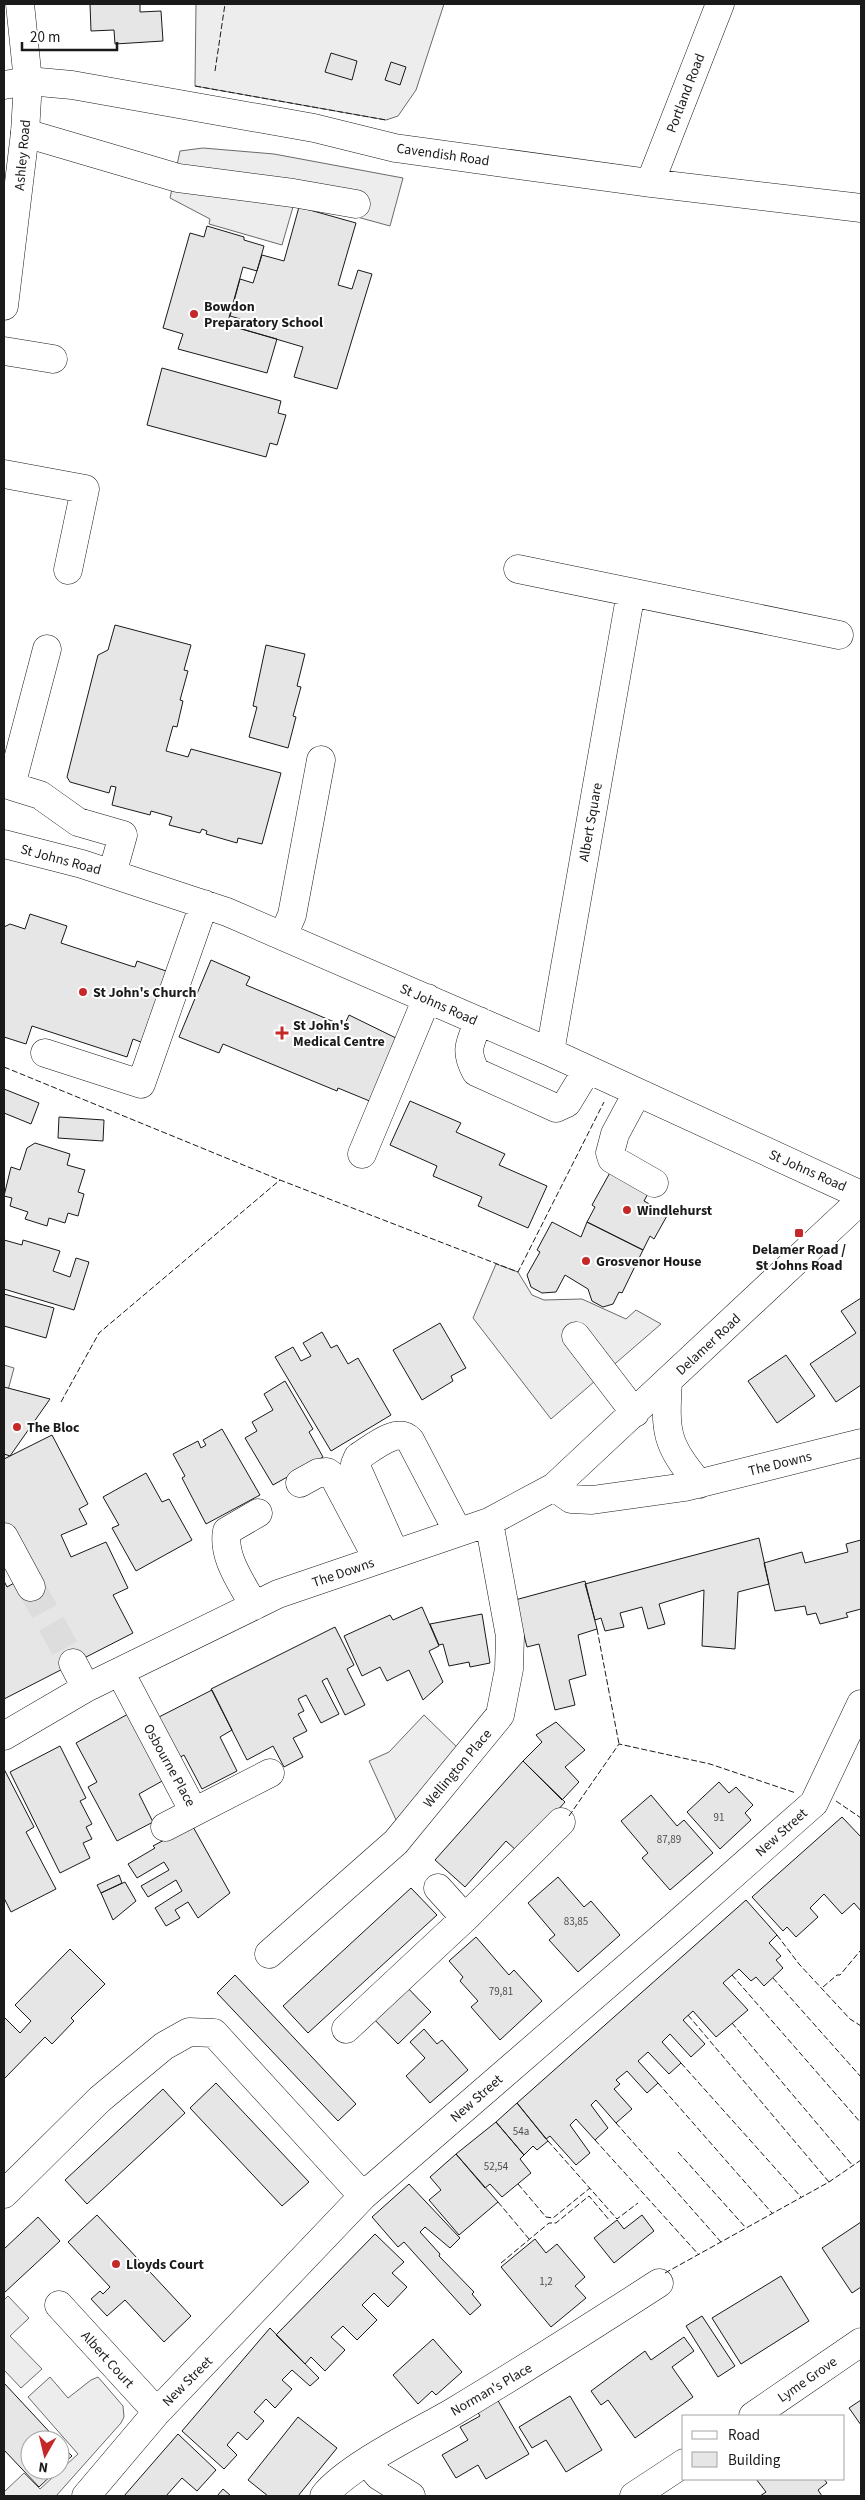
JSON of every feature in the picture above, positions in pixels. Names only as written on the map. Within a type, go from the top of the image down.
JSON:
[{"type":"street","name":"Ashley Road","points":[[4,306],[25,133],[16,83],[20,4]]},
{"type":"street","name":"Portland Road","points":[[650,183],[720,4]]},
{"type":"street","name":"Cavendish Road","points":[[16,83],[72,85],[314,128],[395,148],[650,183],[861,208]]},
{"type":"street","points":[[25,133],[178,178],[293,193],[356,204]]},
{"type":"street","points":[[4,351],[53,359]]},
{"type":"street","points":[[4,474],[85,489],[68,570]]},
{"type":"street","points":[[518,568],[839,635]]},
{"type":"street","name":"Albert Square","points":[[550,1052],[631,592]]},
{"type":"street","points":[[47,649],[11,786],[40,795],[78,822],[123,835],[112,874]]},
{"type":"street","points":[[283,936],[292,915],[321,760]]},
{"type":"street","name":"St Johns Road","points":[[4,844],[112,874],[204,904],[283,936],[550,1052],[636,1093],[861,1194]]},
{"type":"street","points":[[45,1053],[141,1084],[204,904]]},
{"type":"street","points":[[362,1154],[427,998]]},
{"type":"street","points":[[479,1021],[468,1050],[469,1060],[476,1072],[556,1108],[567,1103],[587,1070]]},
{"type":"street","points":[[636,1093],[615,1134],[610,1153],[612,1159],[654,1183]]},
{"type":"street","name":"Delamer Road","points":[[554,1487],[861,1200]]},
{"type":"street","points":[[576,1336],[635,1413]]},
{"type":"street","points":[[668,1381],[666,1414],[670,1442],[681,1462],[699,1484]]},
{"type":"street","points":[[386,1557],[355,1464],[358,1457],[397,1434],[406,1435],[410,1440],[458,1532]]},
{"type":"street","name":"The Downs","points":[[4,1736],[86,1688],[278,1594],[489,1522],[554,1487],[571,1499],[592,1500],[699,1484],[861,1443]]},
{"type":"street","points":[[300,1483],[318,1473],[327,1472],[334,1477],[386,1557]]},
{"type":"street","points":[[254,1606],[226,1551],[225,1540],[227,1530],[258,1513]]},
{"type":"street","name":"Wellington Place","points":[[270,1954],[396,1842],[500,1715],[509,1669],[510,1636],[489,1522]]},
{"type":"street","points":[[4,1537],[31,1587]]},
{"type":"street","points":[[73,1664],[86,1688]]},
{"type":"street","name":"Osbourne Place","points":[[120,1672],[194,1812],[270,1773]]},
{"type":"street","name":"New Street","points":[[86,2496],[157,2412],[363,2196],[814,1803],[861,1704]]},
{"type":"street","points":[[165,1827],[194,1812]]},
{"type":"street","points":[[346,2029],[465,1918],[561,1822]]},
{"type":"street","points":[[438,1888],[465,1918]]},
{"type":"street","points":[[4,2194],[100,2099],[164,2046],[189,2032],[214,2032],[363,2196]]},
{"type":"street","name":"Norman's Place","points":[[324,2496],[332,2486],[367,2462],[546,2357],[659,2283]]},
{"type":"street","name":"Albert Court","points":[[59,2305],[157,2412]]},
{"type":"street","name":"Lyme Grove","points":[[753,2415],[861,2342]]},
{"type":"street","points":[[367,2462],[379,2476],[411,2496]]},
{"type":"street","points":[[634,2496],[682,2465]]},
{"type":"shaded area","points":[[196,4],[444,4],[416,90],[398,116],[386,120],[195,86]]},
{"type":"shaded area","points":[[203,148],[274,154],[403,178],[390,226],[295,200],[282,245],[209,224],[210,219],[170,198],[180,151]]},
{"type":"shaded area","points":[[496,1264],[518,1272],[532,1295],[544,1300],[582,1299],[626,1319],[636,1310],[661,1324],[551,1419],[473,1318]]},
{"type":"shaded area","points":[[4,1365],[14,1368],[4,1405]]},
{"type":"shaded area","points":[[424,1715],[461,1751],[397,1822],[369,1761],[389,1752]]},
{"type":"shaded area","points":[[8,2296],[29,2318],[10,2336],[42,2369],[21,2388],[4,2370],[4,2300]]},
{"type":"shaded area","points":[[50,2377],[68,2398],[91,2380],[98,2377],[123,2406],[124,2417],[121,2423],[56,2496],[4,2496],[4,2492],[20,2477],[20,2480],[31,2480],[40,2489],[50,2480],[70,2480],[70,2461],[78,2454],[70,2445],[70,2430],[57,2430],[28,2397]]},
{"type":"building","points":[[90,4],[140,4],[140,12],[161,11],[163,41],[115,44],[114,30],[91,31]]},
{"type":"building","points":[[331,53],[357,61],[352,80],[325,72]]},
{"type":"building","points":[[391,62],[406,67],[400,85],[385,80]]},
{"type":"building","points":[[299,207],[356,223],[338,285],[352,289],[358,270],[372,274],[337,389],[294,377],[303,347],[242,329],[244,320],[230,316],[240,279],[253,283],[262,255],[284,261]]},
{"type":"building","points":[[207,226],[244,237],[244,240],[264,246],[257,271],[243,267],[227,325],[277,339],[267,373],[178,349],[183,334],[163,328],[190,233],[204,237]]},
{"type":"building","points":[[162,368],[281,401],[278,413],[286,415],[277,445],[270,443],[266,457],[147,425]]},
{"type":"building","points":[[115,625],[191,645],[184,670],[188,671],[180,700],[183,701],[177,727],[173,726],[166,751],[188,757],[191,749],[281,773],[262,844],[238,838],[237,843],[206,834],[207,831],[202,829],[200,833],[169,825],[172,817],[151,811],[150,815],[112,805],[116,787],[111,786],[109,793],[70,782],[67,777],[98,655],[108,650]]},
{"type":"building","points":[[266,645],[305,654],[297,686],[301,687],[293,716],[296,717],[288,748],[249,737],[257,707],[253,706]]},
{"type":"building","name":"St John's Church","points":[[30,914],[67,926],[61,943],[131,966],[135,967],[137,961],[169,972],[146,1044],[133,1039],[127,1057],[32,1026],[26,1044],[4,1037],[4,927],[10,924],[25,929]]},
{"type":"building","name":"St John's Medical Centre","points":[[211,960],[250,977],[246,985],[344,1026],[349,1015],[398,1039],[372,1102],[338,1088],[337,1091],[223,1044],[219,1053],[179,1037]]},
{"type":"building","points":[[4,1089],[39,1103],[31,1124],[4,1113]]},
{"type":"building","points":[[410,1101],[461,1123],[456,1132],[505,1154],[499,1165],[547,1186],[528,1228],[478,1206],[482,1197],[433,1176],[437,1166],[390,1145]]},
{"type":"building","points":[[59,1117],[104,1120],[103,1141],[58,1138]]},
{"type":"building","points":[[35,1143],[70,1154],[67,1165],[85,1170],[78,1192],[84,1194],[78,1216],[68,1213],[65,1223],[49,1218],[47,1226],[25,1219],[28,1212],[10,1206],[12,1198],[4,1196],[11,1167],[20,1170],[27,1148]]},
{"type":"building","name":"Windlehurst","points":[[612,1169],[650,1190],[644,1201],[668,1214],[654,1239],[650,1236],[643,1250],[587,1222],[595,1207],[592,1205]]},
{"type":"building","name":"Grosvenor House","points":[[552,1222],[581,1237],[587,1222],[643,1250],[622,1293],[619,1292],[613,1304],[603,1307],[592,1301],[588,1289],[565,1275],[556,1292],[542,1293],[531,1287],[527,1275],[540,1252],[537,1250]]},
{"type":"building","points":[[4,1240],[22,1245],[23,1240],[60,1251],[53,1271],[70,1277],[76,1258],[89,1262],[74,1310],[4,1289]]},
{"type":"building","points":[[4,1294],[54,1308],[46,1338],[4,1326]]},
{"type":"building","points":[[861,1298],[861,1385],[836,1402],[810,1364],[856,1333],[841,1311]]},
{"type":"building","points":[[440,1323],[466,1368],[451,1376],[453,1381],[422,1400],[393,1350]]},
{"type":"building","points":[[322,1332],[331,1348],[337,1345],[348,1364],[358,1358],[391,1415],[331,1451],[275,1357],[293,1347],[301,1361],[311,1356],[303,1343]]},
{"type":"building","points":[[786,1355],[815,1396],[777,1423],[748,1381]]},
{"type":"building","points":[[285,1381],[313,1429],[309,1432],[323,1457],[273,1485],[245,1438],[257,1431],[252,1422],[273,1410],[264,1394]]},
{"type":"building","name":"The Bloc","points":[[4,1387],[50,1399],[10,1456],[4,1454]]},
{"type":"building","points":[[222,1429],[260,1495],[206,1524],[182,1478],[185,1476],[173,1454],[198,1441],[201,1448],[206,1445],[203,1440]]},
{"type":"building","points":[[52,1435],[88,1504],[79,1509],[87,1524],[61,1535],[71,1557],[106,1542],[128,1588],[113,1595],[133,1633],[4,1699],[4,1581],[7,1587],[16,1582],[4,1528],[4,1459]]},
{"type":"building","points":[[146,1473],[162,1502],[169,1499],[192,1540],[136,1571],[112,1528],[119,1525],[103,1497]]},
{"type":"building","points":[[759,1538],[769,1584],[738,1592],[735,1649],[702,1646],[704,1590],[659,1604],[665,1624],[648,1629],[642,1607],[620,1613],[624,1627],[605,1631],[601,1618],[595,1620],[585,1584]]},
{"type":"building","points":[[861,1540],[861,1609],[846,1613],[848,1617],[820,1624],[816,1613],[807,1615],[805,1606],[775,1611],[764,1563],[802,1552],[805,1563],[848,1552],[846,1544]]},
{"type":"building","points":[[585,1581],[597,1629],[578,1635],[586,1675],[569,1680],[575,1705],[555,1710],[539,1644],[527,1647],[515,1600]]},
{"type":"building","points":[[422,1607],[439,1646],[429,1651],[443,1682],[423,1700],[409,1670],[387,1681],[380,1667],[362,1676],[344,1636],[390,1615],[393,1620]]},
{"type":"building","points":[[482,1614],[490,1663],[470,1667],[469,1662],[449,1666],[443,1644],[439,1645],[430,1624]]},
{"type":"building","points":[[335,1627],[354,1665],[347,1669],[365,1705],[345,1715],[327,1678],[322,1681],[339,1714],[321,1723],[306,1695],[298,1699],[304,1711],[298,1714],[307,1731],[293,1738],[303,1757],[284,1767],[273,1746],[247,1760],[211,1689]]},
{"type":"building","points":[[212,1690],[232,1730],[220,1737],[237,1771],[202,1789],[184,1755],[175,1760],[155,1719]]},
{"type":"building","points":[[128,1714],[164,1780],[139,1794],[153,1822],[117,1841],[88,1787],[97,1782],[76,1743]]},
{"type":"building","points":[[556,1722],[585,1750],[565,1767],[579,1782],[562,1800],[523,1761],[542,1742],[536,1735]]},
{"type":"building","points":[[60,1746],[86,1798],[80,1801],[92,1824],[86,1827],[92,1839],[83,1843],[90,1858],[60,1873],[10,1772]]},
{"type":"building","points":[[523,1761],[565,1802],[519,1853],[506,1841],[465,1887],[435,1860]]},
{"type":"building","points":[[4,1769],[34,1827],[26,1832],[56,1889],[11,1912],[4,1898]]},
{"type":"building","points":[[719,1782],[729,1793],[736,1787],[753,1805],[745,1813],[751,1820],[720,1849],[687,1812]]},
{"type":"building","points":[[651,1795],[677,1826],[684,1820],[713,1853],[670,1890],[642,1858],[648,1853],[621,1821]]},
{"type":"building","points":[[842,1817],[861,1837],[861,1911],[854,1903],[842,1914],[824,1894],[810,1908],[818,1917],[796,1937],[787,1927],[783,1931],[752,1897]]},
{"type":"building","points":[[192,1825],[230,1893],[198,1918],[188,1902],[175,1910],[180,1918],[166,1926],[155,1908],[182,1891],[176,1880],[148,1897],[141,1886],[169,1870],[164,1862],[137,1878],[128,1864],[155,1848],[153,1846]]},
{"type":"building","points":[[119,1875],[122,1883],[101,1893],[97,1885]]},
{"type":"building","points":[[558,1877],[584,1907],[591,1901],[620,1935],[578,1972],[549,1940],[555,1935],[528,1903]]},
{"type":"building","points":[[125,1882],[136,1901],[113,1920],[101,1893]]},
{"type":"building","points":[[411,1888],[437,1915],[308,2033],[283,2006]]},
{"type":"building","points":[[746,1900],[777,1935],[769,1943],[781,1956],[776,1960],[783,1968],[764,1986],[756,1977],[751,1981],[739,1969],[723,1983],[748,2010],[716,2037],[693,2011],[683,2020],[705,2044],[691,2057],[670,2034],[662,2042],[681,2063],[669,2074],[648,2052],[638,2061],[658,2083],[647,2093],[627,2071],[616,2080],[620,2084],[614,2089],[632,2109],[616,2123],[596,2100],[591,2105],[608,2128],[595,2140],[576,2119],[570,2125],[590,2153],[576,2165],[550,2136],[546,2139],[517,2103]]},
{"type":"building","points":[[476,1937],[509,1975],[514,1970],[542,2001],[500,2040],[471,2007],[478,2001],[460,1981],[463,1977],[449,1961]]},
{"type":"building","points":[[70,1949],[105,1984],[71,2018],[74,2021],[52,2044],[45,2037],[4,2079],[4,2017],[20,2033],[31,2021],[15,2005]]},
{"type":"building","points":[[235,1975],[356,2104],[338,2121],[217,1993]]},
{"type":"building","points":[[402,1982],[431,2012],[398,2044],[369,2014]]},
{"type":"building","points":[[424,2029],[437,2044],[442,2040],[468,2070],[430,2103],[406,2076],[425,2058],[410,2042]]},
{"type":"building","points":[[216,2083],[309,2182],[282,2206],[190,2108]]},
{"type":"building","points":[[163,2089],[185,2113],[87,2204],[65,2180]]},
{"type":"building","points":[[517,2103],[548,2141],[537,2150],[533,2146],[524,2155],[496,2122]]},
{"type":"building","points":[[496,2122],[524,2155],[520,2159],[531,2173],[502,2197],[490,2184],[485,2188],[456,2154]]},
{"type":"building","points":[[456,2154],[498,2202],[459,2235],[429,2200],[441,2190],[430,2177]]},
{"type":"building","points":[[409,2184],[460,2238],[450,2248],[425,2227],[420,2232],[440,2254],[439,2256],[474,2292],[472,2294],[481,2305],[470,2315],[404,2242],[398,2247],[372,2217]]},
{"type":"building","name":"Lloyds Court","points":[[97,2215],[191,2316],[164,2342],[125,2300],[107,2316],[91,2299],[100,2291],[103,2294],[110,2287],[68,2242]]},
{"type":"building","points":[[642,2215],[654,2231],[614,2263],[594,2238],[617,2220],[624,2229]]},
{"type":"building","points":[[38,2217],[60,2241],[4,2293],[4,2249]]},
{"type":"building","points":[[861,2222],[861,2287],[852,2293],[822,2248]]},
{"type":"building","points":[[375,2234],[404,2262],[392,2273],[407,2287],[388,2307],[374,2293],[362,2305],[377,2320],[357,2340],[343,2326],[331,2337],[345,2350],[325,2371],[311,2357],[305,2364],[276,2335]]},
{"type":"building","points":[[535,2239],[546,2253],[557,2244],[585,2277],[575,2286],[586,2298],[551,2327],[501,2267]]},
{"type":"building","points":[[781,2276],[809,2321],[741,2364],[712,2318]]},
{"type":"building","points":[[702,2316],[735,2366],[718,2377],[686,2326]]},
{"type":"building","points":[[270,2328],[319,2378],[310,2386],[292,2370],[282,2380],[292,2389],[275,2408],[266,2399],[254,2412],[264,2421],[247,2440],[238,2432],[227,2445],[237,2455],[224,2469],[182,2431]]},
{"type":"building","points":[[684,2337],[694,2351],[672,2367],[693,2397],[635,2438],[608,2400],[601,2405],[591,2391],[645,2351],[651,2360]]},
{"type":"building","points":[[433,2339],[462,2372],[436,2395],[432,2391],[418,2404],[393,2375]]},
{"type":"building","points":[[4,2383],[48,2430],[20,2430],[20,2467],[4,2450]]},
{"type":"building","points":[[570,2396],[602,2450],[566,2472],[546,2440],[532,2448],[519,2427]]},
{"type":"building","points":[[497,2399],[529,2454],[486,2479],[478,2465],[456,2478],[442,2455],[468,2440],[460,2427],[480,2416],[477,2411]]},
{"type":"building","points":[[861,2400],[861,2425],[849,2408]]},
{"type":"building","points":[[298,2417],[337,2448],[298,2496],[268,2496],[248,2480]]},
{"type":"building","points":[[178,2434],[216,2470],[197,2491],[182,2478],[166,2496],[124,2496]]},
{"type":"building","points":[[32,2480],[46,2480],[39,2487]]},
{"type":"building","points":[[757,2480],[825,2480],[827,2483],[818,2490],[822,2496],[760,2496],[766,2492]]},
{"type":"building","points":[[223,2489],[231,2496],[217,2496]]},
{"type":"tunnel","points":[[31,1587],[73,1663]]},
{"type":"fence","points":[[215,71],[225,4]]},
{"type":"fence","points":[[195,86],[386,120]]},
{"type":"fence","points":[[4,1067],[280,1180],[518,1272],[604,1102]]},
{"type":"fence","points":[[61,1402],[99,1333],[280,1180]]},
{"type":"fence","points":[[597,1629],[619,1744]]},
{"type":"fence","points":[[569,1816],[619,1744],[710,1764],[796,1793]]},
{"type":"fence","points":[[836,1801],[861,1818]]},
{"type":"fence","points":[[777,1935],[799,1964],[850,2019],[861,2026]]},
{"type":"fence","points":[[823,1987],[837,1975],[840,1975],[860,1951]]},
{"type":"fence","points":[[732,1975],[861,2123]]},
{"type":"fence","points":[[773,1978],[861,2077]]},
{"type":"fence","points":[[688,2015],[829,2182]]},
{"type":"fence","points":[[732,2023],[853,2166]]},
{"type":"fence","points":[[681,2063],[801,2197]]},
{"type":"fence","points":[[658,2083],[772,2213]]},
{"type":"fence","points":[[616,2123],[721,2242]]},
{"type":"fence","points":[[595,2140],[699,2255]]},
{"type":"fence","points":[[548,2141],[617,2219],[638,2203]]},
{"type":"fence","points":[[678,2152],[746,2228]]},
{"type":"fence","points":[[665,2273],[829,2182],[861,2160]]},
{"type":"fence","points":[[518,2184],[546,2217],[553,2218],[590,2188]]},
{"type":"fence","points":[[501,2263],[549,2223],[556,2223],[589,2196],[610,2221]]},
{"type":"fence","points":[[498,2202],[529,2239]]},
{"type":"place","name":"Bowdon Preparatory School","points":[[194,314]]},
{"type":"place","name":"St John's Church","points":[[83,992]]},
{"type":"place","name":"St John's Medical Centre","points":[[282,1033]]},
{"type":"place","name":"Windlehurst","points":[[627,1210]]},
{"type":"place","name":"Delamer Road / St Johns Road","points":[[799,1233]]},
{"type":"place","name":"Grosvenor House","points":[[586,1261]]},
{"type":"place","name":"The Bloc","points":[[17,1427]]},
{"type":"place","name":"Lloyds Court","points":[[116,2264]]}]
